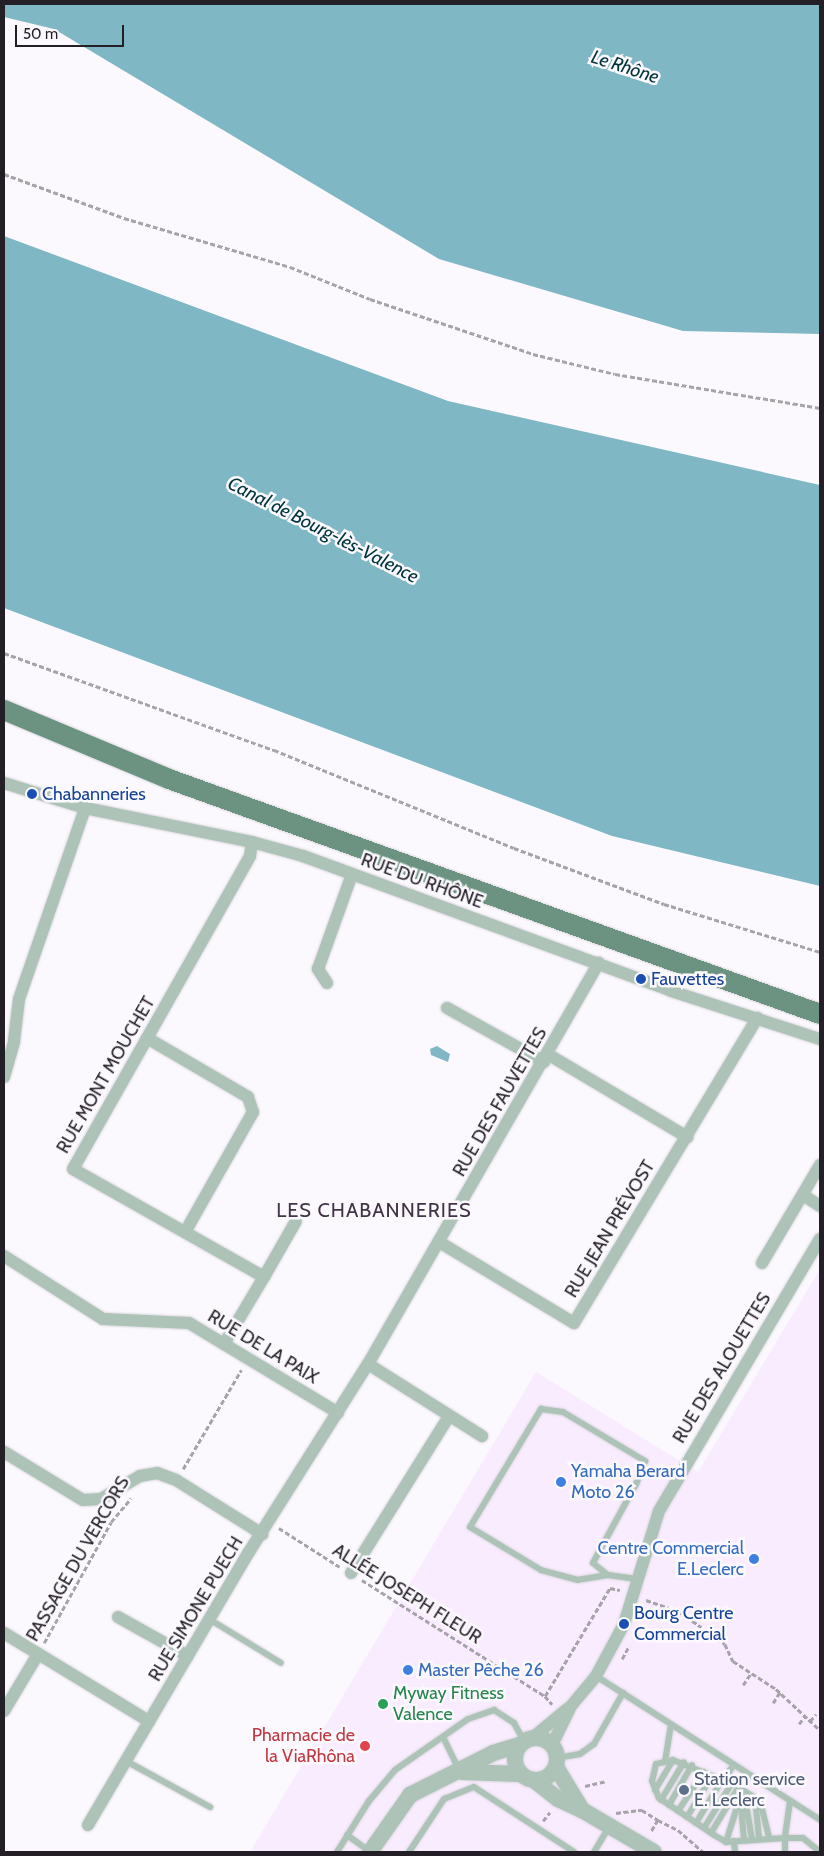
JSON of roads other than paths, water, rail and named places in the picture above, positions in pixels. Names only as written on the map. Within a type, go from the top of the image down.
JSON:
[{"type":"main road","points":[[4,710],[169,779],[820,1014]]},
{"type":"street","name":"RUE DU RHÔNE","points":[[4,784],[85,808],[252,842],[352,874],[599,963],[820,1039]]},
{"type":"street","points":[[4,1077],[14,1041],[18,999],[85,808]]},
{"type":"street","name":"RUE MONT MOUCHET","points":[[252,842],[250,856],[73,1169],[264,1277]]},
{"type":"street","points":[[328,983],[318,969],[352,874]]},
{"type":"street","name":"RUE DES FAUVETTES","points":[[338,1413],[546,1058],[599,963]]},
{"type":"street","points":[[447,1008],[546,1058],[687,1137]]},
{"type":"street","name":"RUE JEAN PRÉVOST","points":[[439,1242],[574,1323],[757,1018]]},
{"type":"street","points":[[147,1038],[248,1097],[253,1112],[185,1232]]},
{"type":"street","points":[[762,1263],[820,1165]]},
{"type":"street","points":[[803,1195],[820,1206]]},
{"type":"street","points":[[224,1344],[296,1222]]},
{"type":"street","name":"RUE DES ALOUETTES","points":[[571,1706],[599,1678],[633,1599],[637,1579],[659,1511],[820,1239]]},
{"type":"street","name":"RUE DE LA PAIX","points":[[4,1256],[102,1318],[189,1323],[338,1413]]},
{"type":"street","points":[[368,1364],[482,1436]]},
{"type":"street","name":"RUE SIMONE PUECH","points":[[88,1825],[210,1619],[338,1413]]},
{"type":"street","points":[[351,1574],[449,1416]]},
{"type":"street","points":[[4,1452],[83,1500],[101,1499],[140,1476],[157,1473],[176,1480],[262,1534]]},
{"type":"street","points":[[118,1617],[188,1656]]},
{"type":"street","points":[[4,1633],[150,1721]]},
{"type":"street","points":[[4,1711],[38,1654]]},
{"type":"street","points":[[520,1774],[514,1759],[525,1741],[571,1706]]},
{"type":"street","points":[[535,1781],[551,1774],[571,1706]]},
{"type":"street","points":[[370,1852],[410,1796],[493,1754],[525,1741],[539,1738],[555,1757],[582,1810]]},
{"type":"street","points":[[460,1772],[520,1774],[535,1781],[558,1800],[611,1820],[648,1849]]},
{"type":"lane","points":[[608,1575],[594,1563],[636,1484],[645,1462],[563,1412],[541,1409],[470,1527],[541,1570],[578,1580],[608,1575],[637,1579]]},
{"type":"lane","points":[[210,1619],[281,1663]]},
{"type":"lane","points":[[599,1678],[820,1820]]},
{"type":"lane","points":[[555,1757],[580,1754],[594,1744],[623,1693]]},
{"type":"lane","points":[[336,1852],[395,1770],[468,1718],[494,1710],[514,1723],[525,1741]]},
{"type":"lane","points":[[665,1762],[671,1724]]},
{"type":"lane","points":[[443,1737],[460,1772]]},
{"type":"lane","points":[[655,1790],[673,1760]]},
{"type":"lane","points":[[722,1780],[692,1765],[673,1760],[656,1764],[652,1771],[655,1790],[661,1800],[726,1842],[755,1838],[803,1838],[819,1848]]},
{"type":"lane","points":[[126,1761],[210,1807]]},
{"type":"lane","points":[[661,1800],[684,1762]]},
{"type":"lane","points":[[668,1805],[692,1765]]},
{"type":"lane","points":[[696,1823],[722,1780],[734,1765]]},
{"type":"lane","points":[[678,1811],[704,1772]]},
{"type":"lane","points":[[729,1773],[732,1783],[760,1801],[770,1838]]},
{"type":"lane","points":[[687,1817],[712,1776]]},
{"type":"lane","points":[[704,1828],[732,1783]]},
{"type":"lane","points":[[409,1852],[444,1799],[474,1787],[574,1852]]},
{"type":"lane","points":[[712,1833],[746,1793]]},
{"type":"lane","points":[[746,1793],[746,1805],[755,1838]]},
{"type":"lane","points":[[744,1840],[741,1805],[746,1793]]},
{"type":"lane","points":[[726,1842],[746,1793]]},
{"type":"lane","points":[[785,1852],[790,1801]]},
{"type":"lane","points":[[594,1852],[611,1820]]},
{"type":"lane","points":[[347,1835],[370,1852]]},
{"type":"lane","points":[[734,1841],[736,1852]]},
{"type":"water","name":"Le Rhône","points":[[4,4],[820,4],[820,334],[683,331],[439,259],[54,29],[4,17]]},
{"type":"water","name":"Canal de Bourg-lès-Valence","points":[[4,236],[448,401],[820,485],[820,886],[612,836],[4,608]]},
{"type":"water","points":[[437,1046],[450,1054],[448,1062],[431,1055],[430,1049]]},
{"type":"place","name":"Chabanneries","points":[[32,794]]},
{"type":"place","name":"Fauvettes","points":[[641,979]]},
{"type":"place","name":"Yamaha Berard Moto 26","points":[[561,1482]]},
{"type":"place","name":"Centre Commercial E.Leclerc","points":[[754,1559]]},
{"type":"place","name":"Bourg Centre Commercial","points":[[624,1624]]},
{"type":"place","name":"Master Pêche 26","points":[[408,1670]]},
{"type":"place","name":"Myway Fitness Valence","points":[[383,1704]]},
{"type":"place","name":"Pharmacie de la ViaRhôna","points":[[365,1746]]},
{"type":"place","name":"Station service E. Leclerc","points":[[684,1790]]},
{"type":"district","name":"LES CHABANNERIES","points":[[374,1210]]}]
